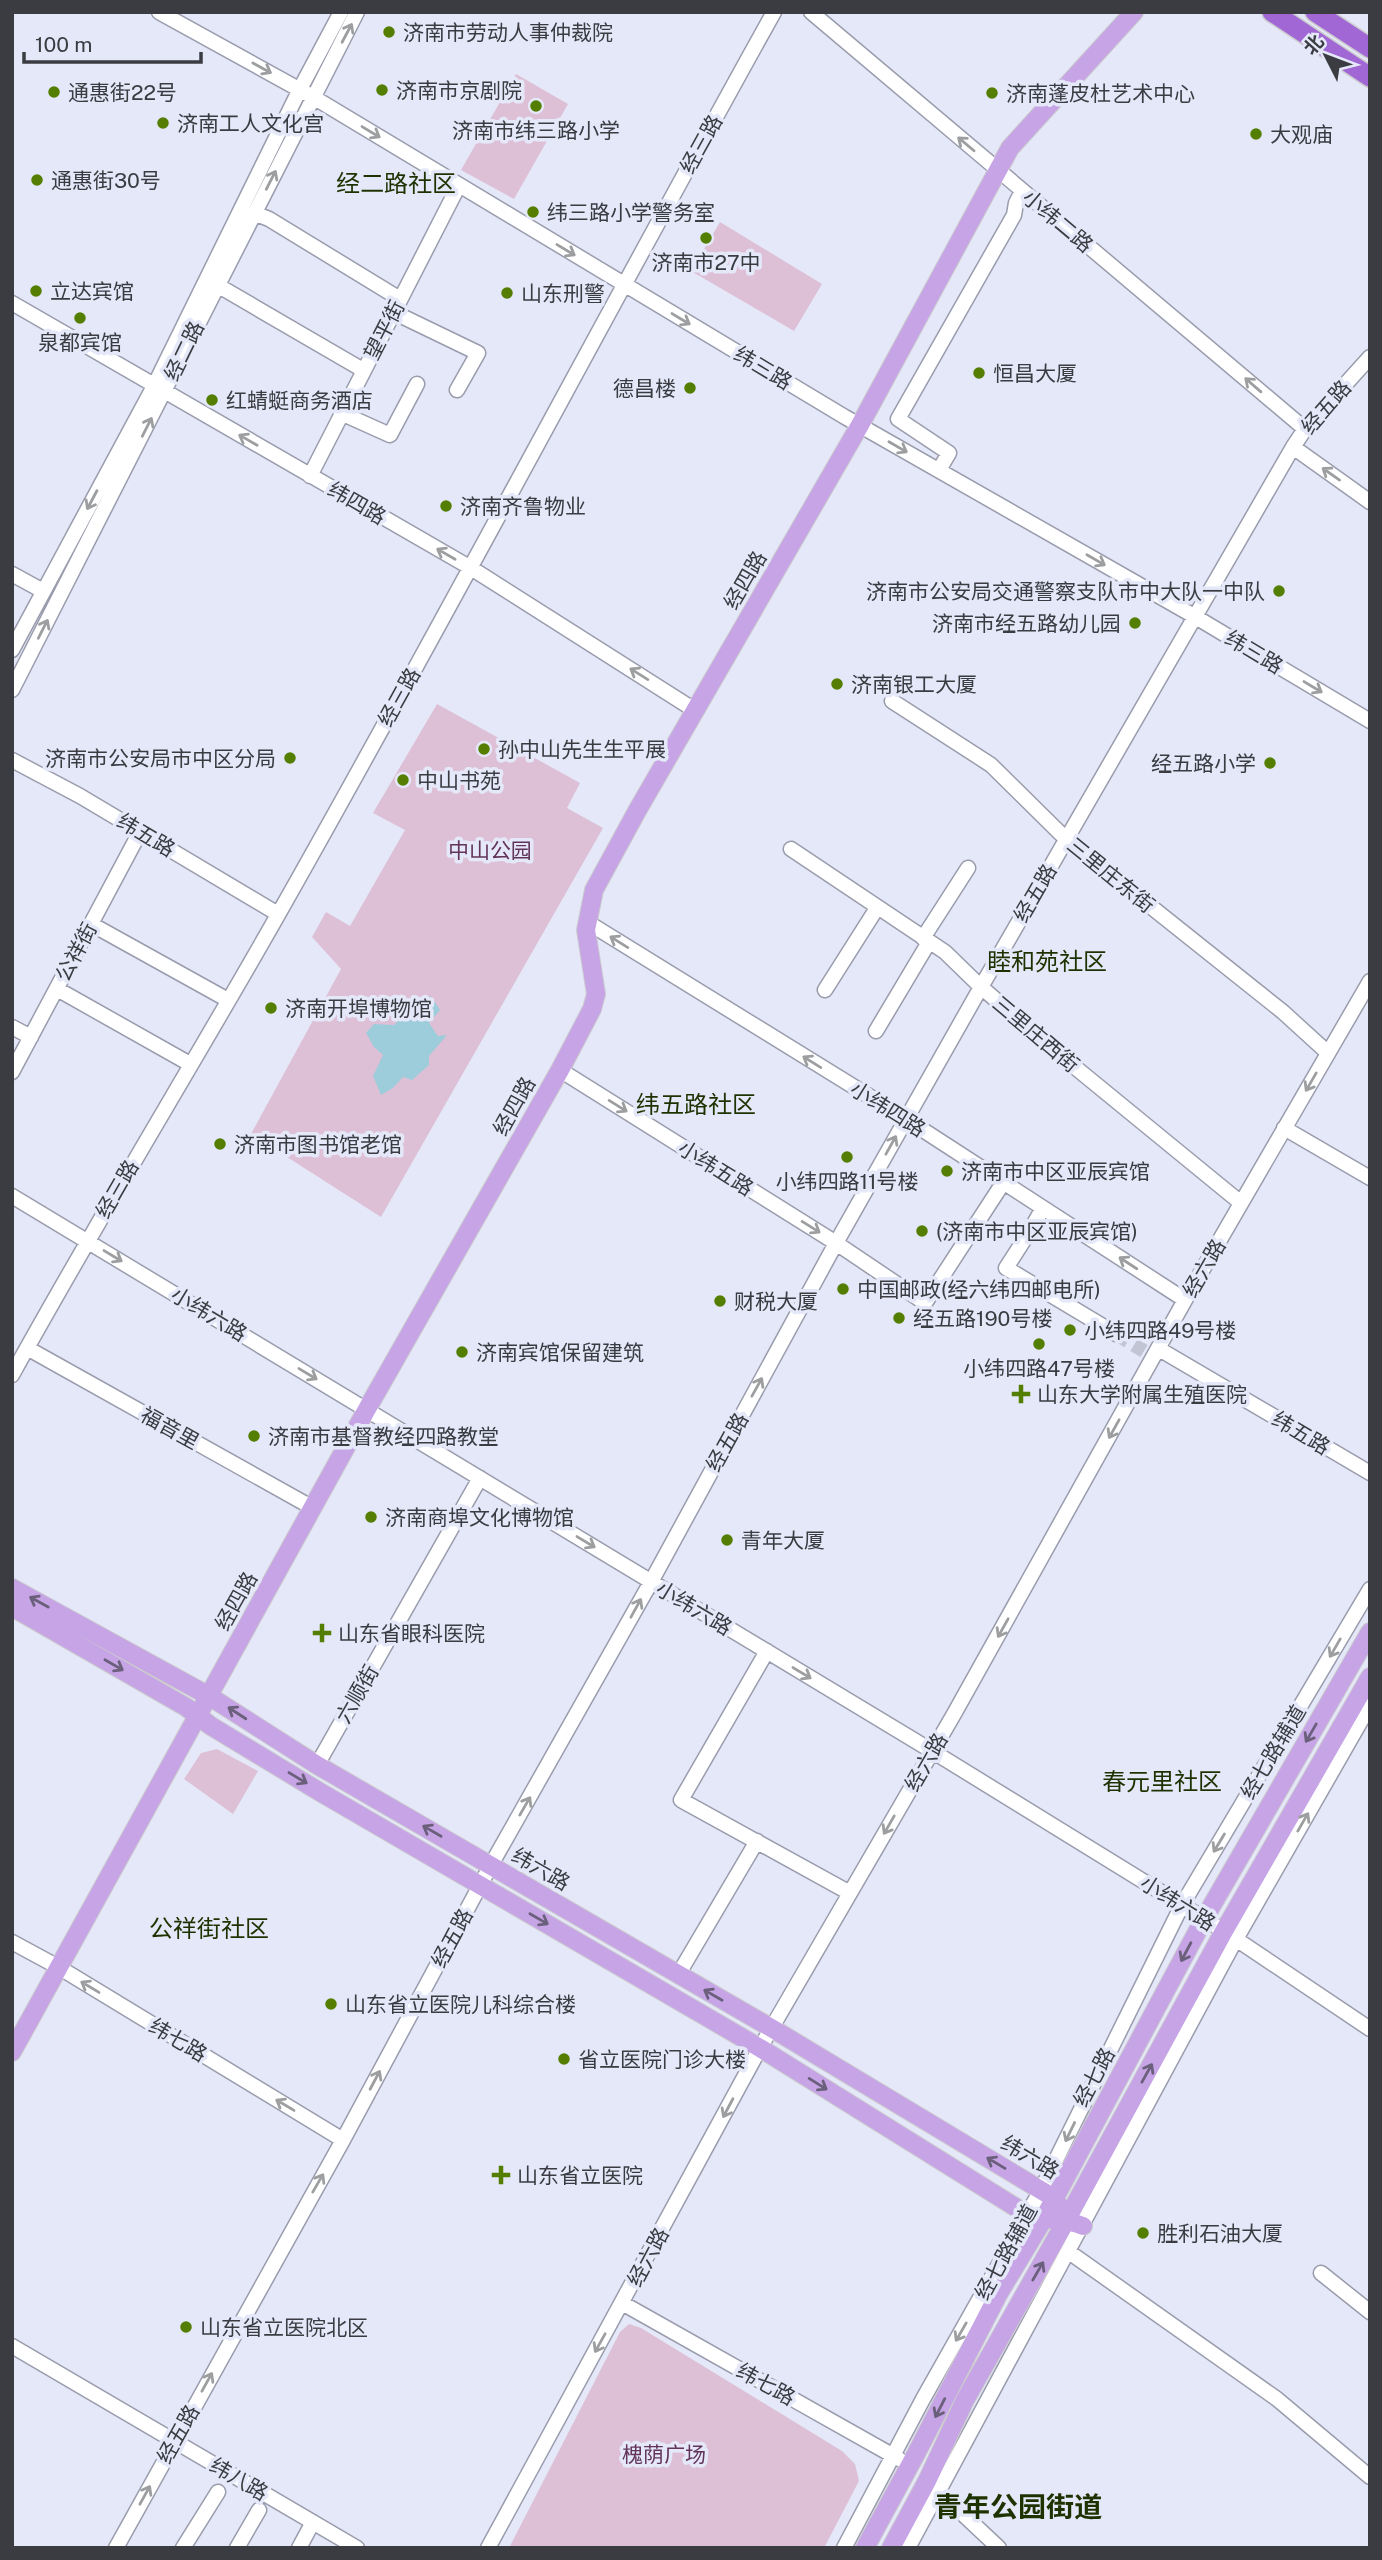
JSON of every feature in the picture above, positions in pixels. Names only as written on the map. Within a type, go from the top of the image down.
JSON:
[{"type":"highway","points":[[1272,12],[1370,77]]},
{"type":"highway","points":[[1315,12],[1370,48]]},
{"type":"main road","name":"经四路","points":[[12,2052],[367,1409],[592,1009],[596,994],[588,954],[587,922],[594,891],[860,425],[997,169],[1010,148],[1134,12]]},
{"type":"main road","name":"经四路","points":[[997,169],[1012,159],[1149,12]]},
{"type":"main road","name":"纬六路","points":[[12,1588],[209,1696],[317,1765],[773,2029],[1048,2194],[1075,2223]]},
{"type":"main road","points":[[12,1606],[306,1783],[760,2048],[1036,2217],[1075,2223]]},
{"type":"main road","name":"经七路","points":[[865,2548],[1048,2194],[1370,1632]]},
{"type":"main road","points":[[891,2548],[933,2486],[965,2400],[1075,2223],[1370,1677]]},
{"type":"street","name":"纬三路","points":[[159,12],[307,93],[622,285],[1370,721]]},
{"type":"street","name":"经二路","points":[[12,650],[217,285],[254,213],[341,12]]},
{"type":"street","name":"经二路","points":[[12,690],[307,93],[357,12]]},
{"type":"street","name":"经三路","points":[[12,1375],[278,914],[471,568],[622,285],[774,12]]},
{"type":"street","name":"小纬二路","points":[[811,12],[1305,429]]},
{"type":"street","name":"望平街","points":[[310,476],[459,185]]},
{"type":"street","points":[[939,470],[950,453],[898,419],[1014,215],[1022,191]]},
{"type":"street","points":[[254,213],[269,219],[396,305],[478,353],[457,390]]},
{"type":"street","points":[[217,285],[363,370]]},
{"type":"street","name":"纬四路","points":[[12,303],[471,568],[696,711]]},
{"type":"street","name":"经五路","points":[[116,2548],[173,2441],[343,2140],[480,1885],[981,987],[1293,447],[1305,429],[1370,357]]},
{"type":"street","points":[[341,413],[390,435],[417,384]]},
{"type":"street","points":[[1293,447],[1370,502]]},
{"type":"street","points":[[12,574],[43,591]]},
{"type":"street","name":"三里庄东街","points":[[892,701],[991,765],[1066,839],[1283,1012],[1328,1053]]},
{"type":"street","name":"纬五路","points":[[12,760],[278,914]]},
{"type":"street","name":"公祥街","points":[[12,1072],[140,832]]},
{"type":"street","name":"三里庄西街","points":[[791,849],[945,952],[981,987],[1241,1203]]},
{"type":"street","points":[[876,1031],[968,868]]},
{"type":"street","points":[[825,990],[877,908]]},
{"type":"street","name":"小纬四路","points":[[587,922],[906,1119],[1185,1300]]},
{"type":"street","points":[[91,924],[228,1000]]},
{"type":"street","name":"经六路","points":[[488,2548],[760,2048],[932,1751],[1153,1352],[1370,981]]},
{"type":"street","points":[[57,989],[190,1064]]},
{"type":"street","points":[[12,1027],[31,1037]]},
{"type":"street","name":"小纬五路","points":[[560,1070],[836,1243],[925,1303],[1003,1183]]},
{"type":"street","points":[[1284,1128],[1370,1178]]},
{"type":"street","name":"小纬六路","points":[[12,1196],[932,1751],[1230,1935],[1370,2029]]},
{"type":"street","points":[[1035,1222],[1043,1209]]},
{"type":"street","points":[[1024,1240],[1006,1268],[1116,1334]]},
{"type":"street","name":"福音里","points":[[27,1348],[313,1508]]},
{"type":"street","name":"纬五路","points":[[1153,1352],[1370,1473]]},
{"type":"street","name":"六顺街","points":[[317,1765],[480,1478]]},
{"type":"street","name":"经七路辅道","points":[[1048,2194],[1182,1905],[1370,1589]]},
{"type":"street","points":[[766,1651],[681,1800],[850,1893]]},
{"type":"street","points":[[1230,1935],[1370,1705]]},
{"type":"street","points":[[678,1975],[757,1841]]},
{"type":"street","name":"纬七路","points":[[12,1942],[60,1968],[343,2140]]},
{"type":"street","name":"经七路辅道","points":[[844,2548],[894,2455],[1036,2217]]},
{"type":"street","points":[[908,2548],[933,2486],[1069,2252],[1075,2223]]},
{"type":"street","points":[[1069,2252],[1277,2399],[1370,2477]]},
{"type":"street","points":[[1321,2273],[1369,2310]]},
{"type":"street","name":"纬七路","points":[[622,2303],[894,2455],[908,2466]]},
{"type":"street","name":"纬八路","points":[[12,2346],[357,2548]]},
{"type":"street","points":[[933,2486],[999,2548]]},
{"type":"street","points":[[183,2548],[218,2492]]},
{"type":"street","points":[[237,2548],[259,2510]]},
{"type":"street","points":[[299,2548],[313,2522]]},
{"type":"green space","points":[[516,74],[568,104],[514,199],[461,170]]},
{"type":"green space","points":[[720,222],[822,284],[794,331],[691,271]]},
{"type":"green space","name":"中山公园","points":[[437,704],[580,783],[567,808],[603,828],[381,1217],[251,1134],[341,969],[312,937],[326,912],[350,926],[405,830],[373,813]]},
{"type":"green space","points":[[217,1749],[258,1771],[233,1814],[184,1779],[201,1753]]},
{"type":"green space","name":"槐荫广场","points":[[629,2324],[641,2328],[842,2451],[855,2464],[859,2481],[824,2548],[509,2548],[620,2332]]},
{"type":"water","points":[[431,996],[440,1010],[429,1023],[438,1036],[447,1035],[429,1056],[429,1065],[412,1080],[403,1077],[393,1088],[381,1095],[373,1076],[383,1055],[374,1047],[366,1033],[374,1024],[394,1025],[409,1009]]},
{"type":"tunnel","points":[[1116,1334],[1144,1351]]},
{"type":"place","name":"济南市劳动人事仲裁院","points":[[389,32]]},
{"type":"place","name":"济南市京剧院","points":[[382,90]]},
{"type":"place","name":"通惠街22号","points":[[54,92]]},
{"type":"place","name":"济南蓬皮杜艺术中心","points":[[992,93]]},
{"type":"place","name":"济南市纬三路小学","points":[[536,106]]},
{"type":"place","name":"济南工人文化宫","points":[[163,123]]},
{"type":"place","name":"大观庙","points":[[1256,134]]},
{"type":"place","name":"通惠街30号","points":[[37,180]]},
{"type":"place","name":"纬三路小学警务室","points":[[533,212]]},
{"type":"place","name":"济南市27中","points":[[706,238]]},
{"type":"place","name":"立达宾馆","points":[[36,291]]},
{"type":"place","name":"山东刑警","points":[[507,293]]},
{"type":"place","name":"泉都宾馆","points":[[80,318]]},
{"type":"place","name":"恒昌大厦","points":[[979,373]]},
{"type":"place","name":"德昌楼","points":[[690,388]]},
{"type":"place","name":"红蜻蜓商务酒店","points":[[212,400]]},
{"type":"place","name":"济南齐鲁物业","points":[[446,506]]},
{"type":"place","name":"济南市公安局交通警察支队市中大队一中队","points":[[1279,591]]},
{"type":"place","name":"济南市经五路幼儿园","points":[[1135,623]]},
{"type":"place","name":"济南银工大厦","points":[[837,684]]},
{"type":"place","name":"孙中山先生生平展","points":[[484,749]]},
{"type":"place","name":"济南市公安局市中区分局","points":[[290,758]]},
{"type":"place","name":"经五路小学","points":[[1270,763]]},
{"type":"place","name":"中山书苑","points":[[403,780]]},
{"type":"place","name":"济南开埠博物馆","points":[[271,1008]]},
{"type":"place","name":"济南市图书馆老馆","points":[[220,1144]]},
{"type":"place","name":"小纬四路11号楼","points":[[847,1157]]},
{"type":"place","name":"济南市中区亚辰宾馆","points":[[947,1171]]},
{"type":"place","name":"(济南市中区亚辰宾馆)","points":[[922,1231]]},
{"type":"place","name":"中国邮政(经六纬四邮电所)","points":[[843,1289]]},
{"type":"place","name":"财税大厦","points":[[720,1301]]},
{"type":"place","name":"经五路190号楼","points":[[899,1318]]},
{"type":"place","name":"小纬四路49号楼","points":[[1070,1330]]},
{"type":"place","name":"小纬四路47号楼","points":[[1039,1344]]},
{"type":"place","name":"济南宾馆保留建筑","points":[[462,1352]]},
{"type":"place","name":"山东大学附属生殖医院","points":[[1021,1394]]},
{"type":"place","name":"济南市基督教经四路教堂","points":[[254,1436]]},
{"type":"place","name":"济南商埠文化博物馆","points":[[371,1517]]},
{"type":"place","name":"青年大厦","points":[[727,1540]]},
{"type":"place","name":"山东省眼科医院","points":[[322,1633]]},
{"type":"place","name":"山东省立医院儿科综合楼","points":[[331,2004]]},
{"type":"place","name":"省立医院门诊大楼","points":[[564,2059]]},
{"type":"place","name":"山东省立医院","points":[[501,2175]]},
{"type":"place","name":"胜利石油大厦","points":[[1143,2233]]},
{"type":"place","name":"山东省立医院北区","points":[[186,2327]]},
{"type":"district","name":"经二路社区","points":[[396,183]]},
{"type":"district","name":"睦和苑社区","points":[[1047,961]]},
{"type":"district","name":"纬五路社区","points":[[696,1104]]},
{"type":"district","name":"春元里社区","points":[[1162,1781]]},
{"type":"district","name":"公祥街社区","points":[[209,1928]]},
{"type":"district","name":"青年公园街道","points":[[1018,2506]]}]
